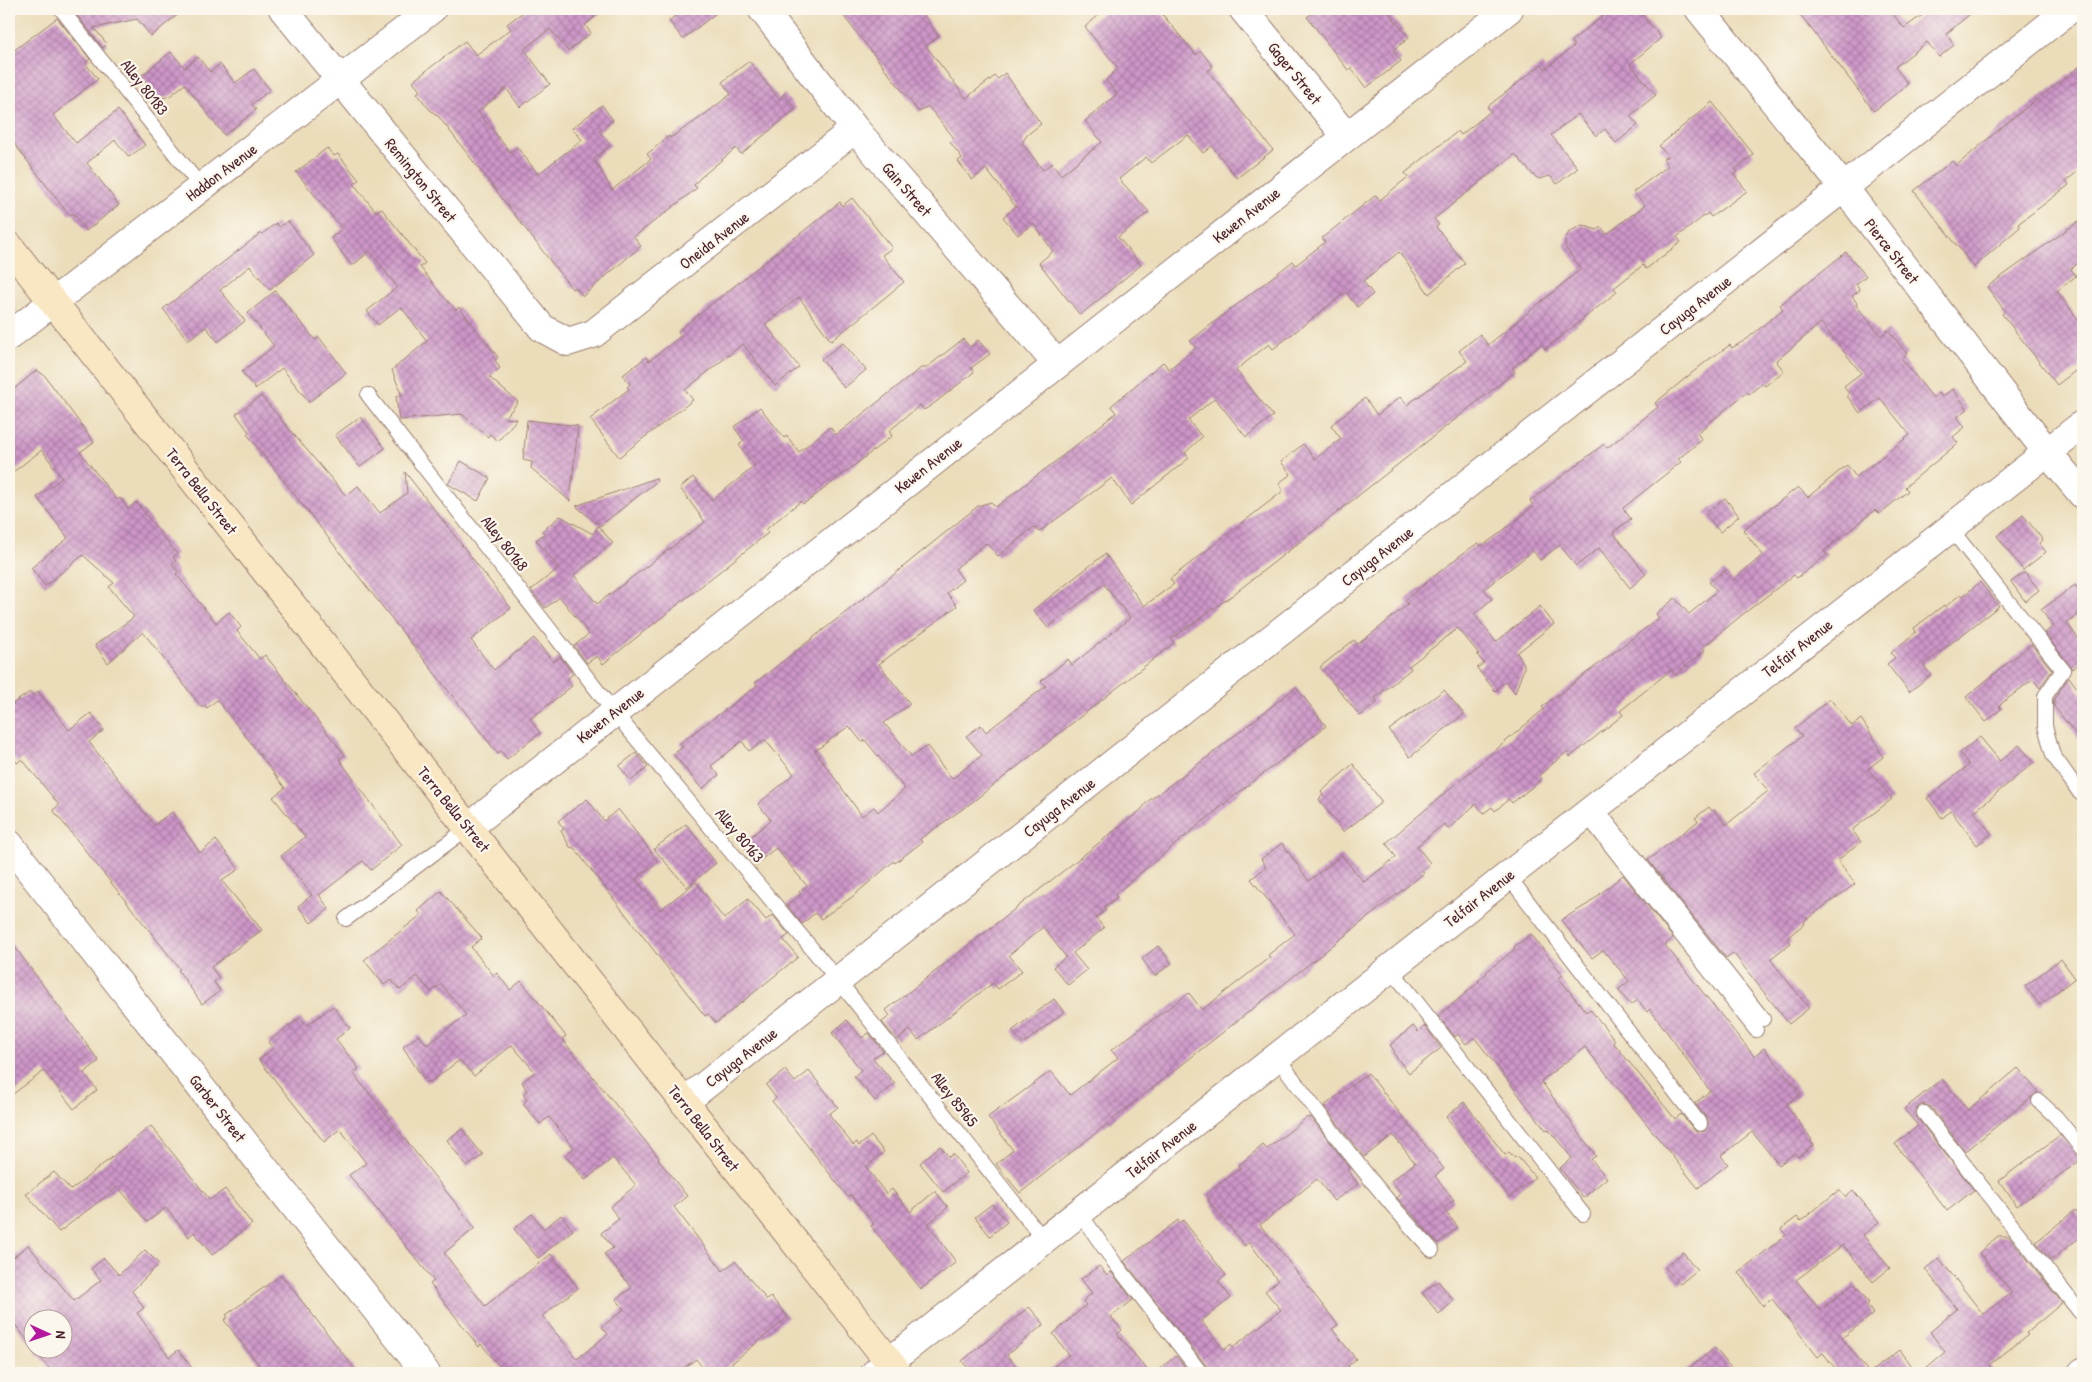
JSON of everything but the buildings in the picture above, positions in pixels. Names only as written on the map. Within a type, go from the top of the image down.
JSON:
[{"type":"main road","name":"Terra Bella Street","points":[[9,246],[684,1102],[887,1370]]},
{"type":"street","name":"Remington Street","points":[[283,9],[542,328],[568,342]]},
{"type":"street","name":"Haddon Avenue","points":[[9,336],[432,9]]},
{"type":"street","name":"Gain Street","points":[[762,9],[855,129],[1057,364]]},
{"type":"street","name":"Gager Street","points":[[1243,9],[1346,136]]},
{"type":"street","name":"Kewen Avenue","points":[[469,827],[1508,9]]},
{"type":"street","name":"Pierce Street","points":[[1699,9],[1844,188],[2047,452],[2083,495]]},
{"type":"street","name":"Cayuga Avenue","points":[[684,1102],[2070,9]]},
{"type":"street","name":"Oneida Avenue","points":[[568,342],[593,334],[855,129]]},
{"type":"street","name":"Telfair Avenue","points":[[887,1370],[1079,1212],[2083,424]]},
{"type":"street","name":"Garber Street","points":[[9,844],[426,1373]]},
{"type":"lane","name":"Alley 80183","points":[[61,9],[201,187]]},
{"type":"lane","name":"Alley 80168","points":[[368,395],[614,712]]},
{"type":"lane","points":[[1950,528],[2063,670],[2045,696],[2044,726],[2053,755],[2080,793]]},
{"type":"lane","name":"Alley 80163","points":[[614,712],[838,980]]},
{"type":"lane","points":[[1591,811],[1759,1024]]},
{"type":"lane","name":"Kewen Avenue","points":[[346,919],[469,827]]},
{"type":"lane","points":[[1508,876],[1700,1124]]},
{"type":"lane","points":[[1390,968],[1583,1214]]},
{"type":"lane","name":"Alley 85965","points":[[838,980],[1044,1240]]},
{"type":"lane","points":[[1277,1058],[1330,1131],[1404,1220],[1432,1250]]},
{"type":"lane","points":[[2039,1101],[2056,1116],[2083,1150]]},
{"type":"lane","points":[[1924,1113],[2083,1316]]},
{"type":"lane","points":[[1079,1212],[1114,1262],[1201,1373]]}]
